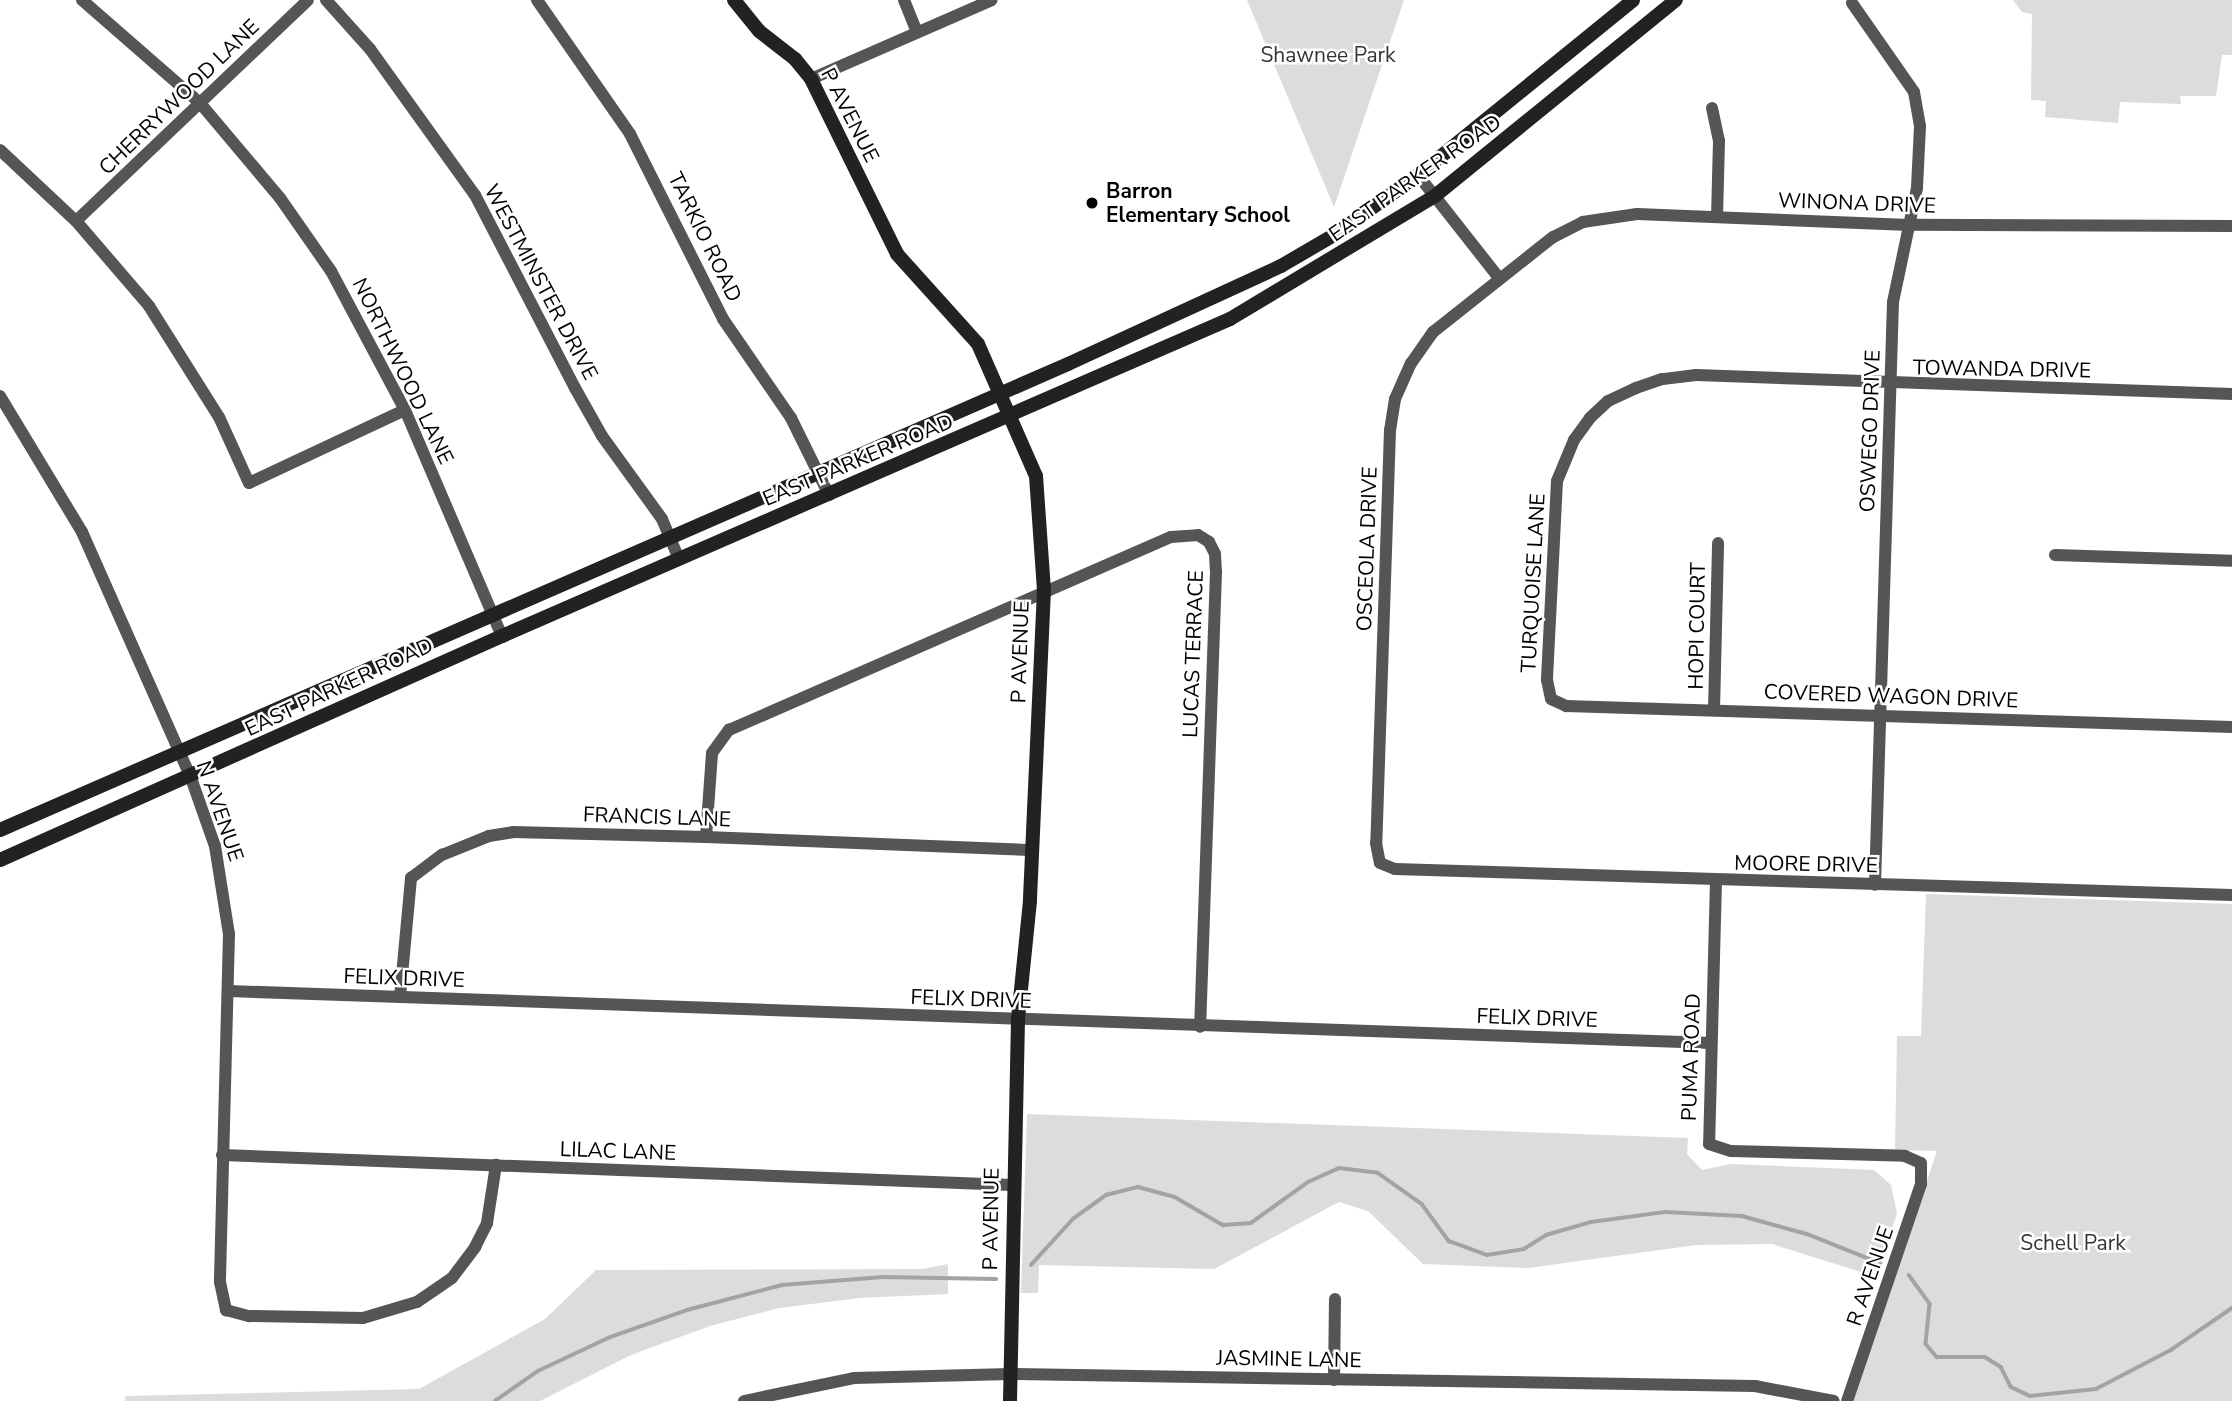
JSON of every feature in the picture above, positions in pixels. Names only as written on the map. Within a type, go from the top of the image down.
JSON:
[{"type":"main road","name":"P AVENUE","points":[[734,0],[759,32],[795,59],[811,79],[897,254],[978,344],[1002,390],[1039,490],[1044,590],[1033,850],[1018,1020],[1012,1185],[1010,1401]]},
{"type":"main road","name":"EAST PARKER ROAD","points":[[0,830],[1281,266],[1334,235],[1418,174],[1633,0]]},
{"type":"main road","name":"EAST PARKER ROAD","points":[[0,860],[191,778],[502,636],[1013,417],[1240,314],[1436,195],[1676,0]]},
{"type":"main road","points":[[352,676],[363,699]]},
{"type":"street","name":"NORTHWOOD LANE","points":[[82,0],[200,103],[280,198],[331,271],[405,410],[502,636]]},
{"type":"street","name":"CHERRYWOOD LANE","points":[[76,221],[308,0]]},
{"type":"street","name":"WESTMINSTER DRIVE","points":[[326,0],[370,49],[475,195],[595,424],[662,519],[679,559]]},
{"type":"street","name":"TARKIO ROAD","points":[[537,0],[630,134],[723,319],[791,418],[829,495]]},
{"type":"street","points":[[904,0],[918,32]]},
{"type":"street","points":[[811,79],[992,0]]},
{"type":"street","name":"OSWEGO DRIVE","points":[[1852,3],[1907,80],[1919,110],[1917,188],[1895,280],[1875,885]]},
{"type":"street","points":[[1712,108],[1719,141],[1717,218]]},
{"type":"street","points":[[0,150],[76,221],[149,306],[190,366],[249,482],[405,410]]},
{"type":"street","points":[[1418,174],[1499,278]]},
{"type":"street","name":"WINONA DRIVE","points":[[1499,278],[1553,237],[1583,222],[1637,214],[1909,225],[2232,226]]},
{"type":"street","name":"OSCEOLA DRIVE","points":[[1380,863],[1376,829],[1390,430],[1395,399],[1411,363],[1433,332],[1499,278]]},
{"type":"street","name":"TOWANDA DRIVE","points":[[1608,401],[1662,379],[1686,376],[1890,385],[2232,394]]},
{"type":"street","name":"N AVENUE","points":[[0,396],[82,532],[191,778],[215,846],[226,894],[229,991],[222,1155],[222,1303],[231,1314],[363,1318],[398,1311],[440,1288],[475,1247],[489,1214],[496,1165]]},
{"type":"street","name":"TURQUOISE LANE","points":[[1551,699],[1547,680],[1557,481],[1574,440],[1608,401]]},
{"type":"street","name":"LUCAS TERRACE","points":[[706,837],[712,753],[729,730],[1044,590],[1185,533],[1209,542],[1215,554],[1200,1027]]},
{"type":"street","name":"HOPI COURT","points":[[1714,710],[1718,543]]},
{"type":"street","points":[[2055,555],[2232,561]]},
{"type":"street","name":"COVERED WAGON DRIVE","points":[[1551,699],[1566,706],[2232,727]]},
{"type":"street","name":"FRANCIS LANE","points":[[400,997],[411,878],[442,855],[513,832],[1033,850]]},
{"type":"street","name":"MOORE DRIVE","points":[[1380,863],[1395,869],[2232,895]]},
{"type":"street","name":"PUMA ROAD","points":[[1716,881],[1707,1131],[1713,1148],[1905,1156],[1922,1163]]},
{"type":"street","name":"FELIX DRIVE","points":[[229,991],[1200,1027],[1712,1042]]},
{"type":"street","name":"LILAC LANE","points":[[222,1155],[1012,1185]]},
{"type":"street","name":"R AVENUE","points":[[1847,1401],[1922,1184],[1922,1163]]},
{"type":"street","points":[[1334,1380],[1335,1299]]},
{"type":"street","name":"JASMINE LANE","points":[[744,1401],[854,1378],[1010,1374],[1755,1385],[1834,1401]]},
{"type":"green space","name":"Shawnee Park","points":[[1247,0],[1404,0],[1334,207]]},
{"type":"green space","points":[[2013,0],[2232,0],[2232,55],[2222,55],[2216,96],[2180,96],[2181,104],[2120,102],[2118,123],[2045,117],[2046,101],[2031,100],[2032,14],[2022,12]]},
{"type":"green space","name":"Schell Park","points":[[1926,894],[2232,904],[2232,1401],[1852,1401],[1937,1151],[1895,1150],[1897,1036],[1921,1036]]},
{"type":"green space","points":[[1027,1114],[1688,1138],[1687,1154],[1702,1170],[1731,1164],[1874,1170],[1891,1185],[1897,1213],[1877,1277],[1772,1244],[1696,1245],[1528,1268],[1423,1264],[1368,1211],[1339,1202],[1214,1269],[1039,1265],[1038,1293],[1021,1293]]},
{"type":"green space","points":[[948,1264],[948,1294],[860,1298],[779,1308],[710,1326],[631,1355],[540,1401],[125,1401],[126,1396],[419,1389],[545,1319],[596,1270],[922,1269]]},
{"type":"waterway","points":[[1031,1265],[1073,1219],[1106,1195],[1138,1187],[1175,1197],[1223,1225],[1251,1223],[1308,1182],[1339,1168],[1378,1173],[1422,1204],[1449,1241],[1487,1255],[1524,1249],[1546,1235],[1591,1222],[1665,1212],[1742,1216],[1807,1234],[1880,1263]]},
{"type":"waterway","points":[[1909,1275],[1930,1304],[1926,1344],[1937,1357],[1985,1357],[2001,1367],[2011,1387],[2030,1396],[2096,1389],[2171,1350],[2232,1308]]},
{"type":"waterway","points":[[495,1401],[538,1371],[608,1338],[687,1310],[782,1285],[883,1277],[996,1279]]},
{"type":"place","name":"Barron Elementary School","points":[[1092,203]]}]
